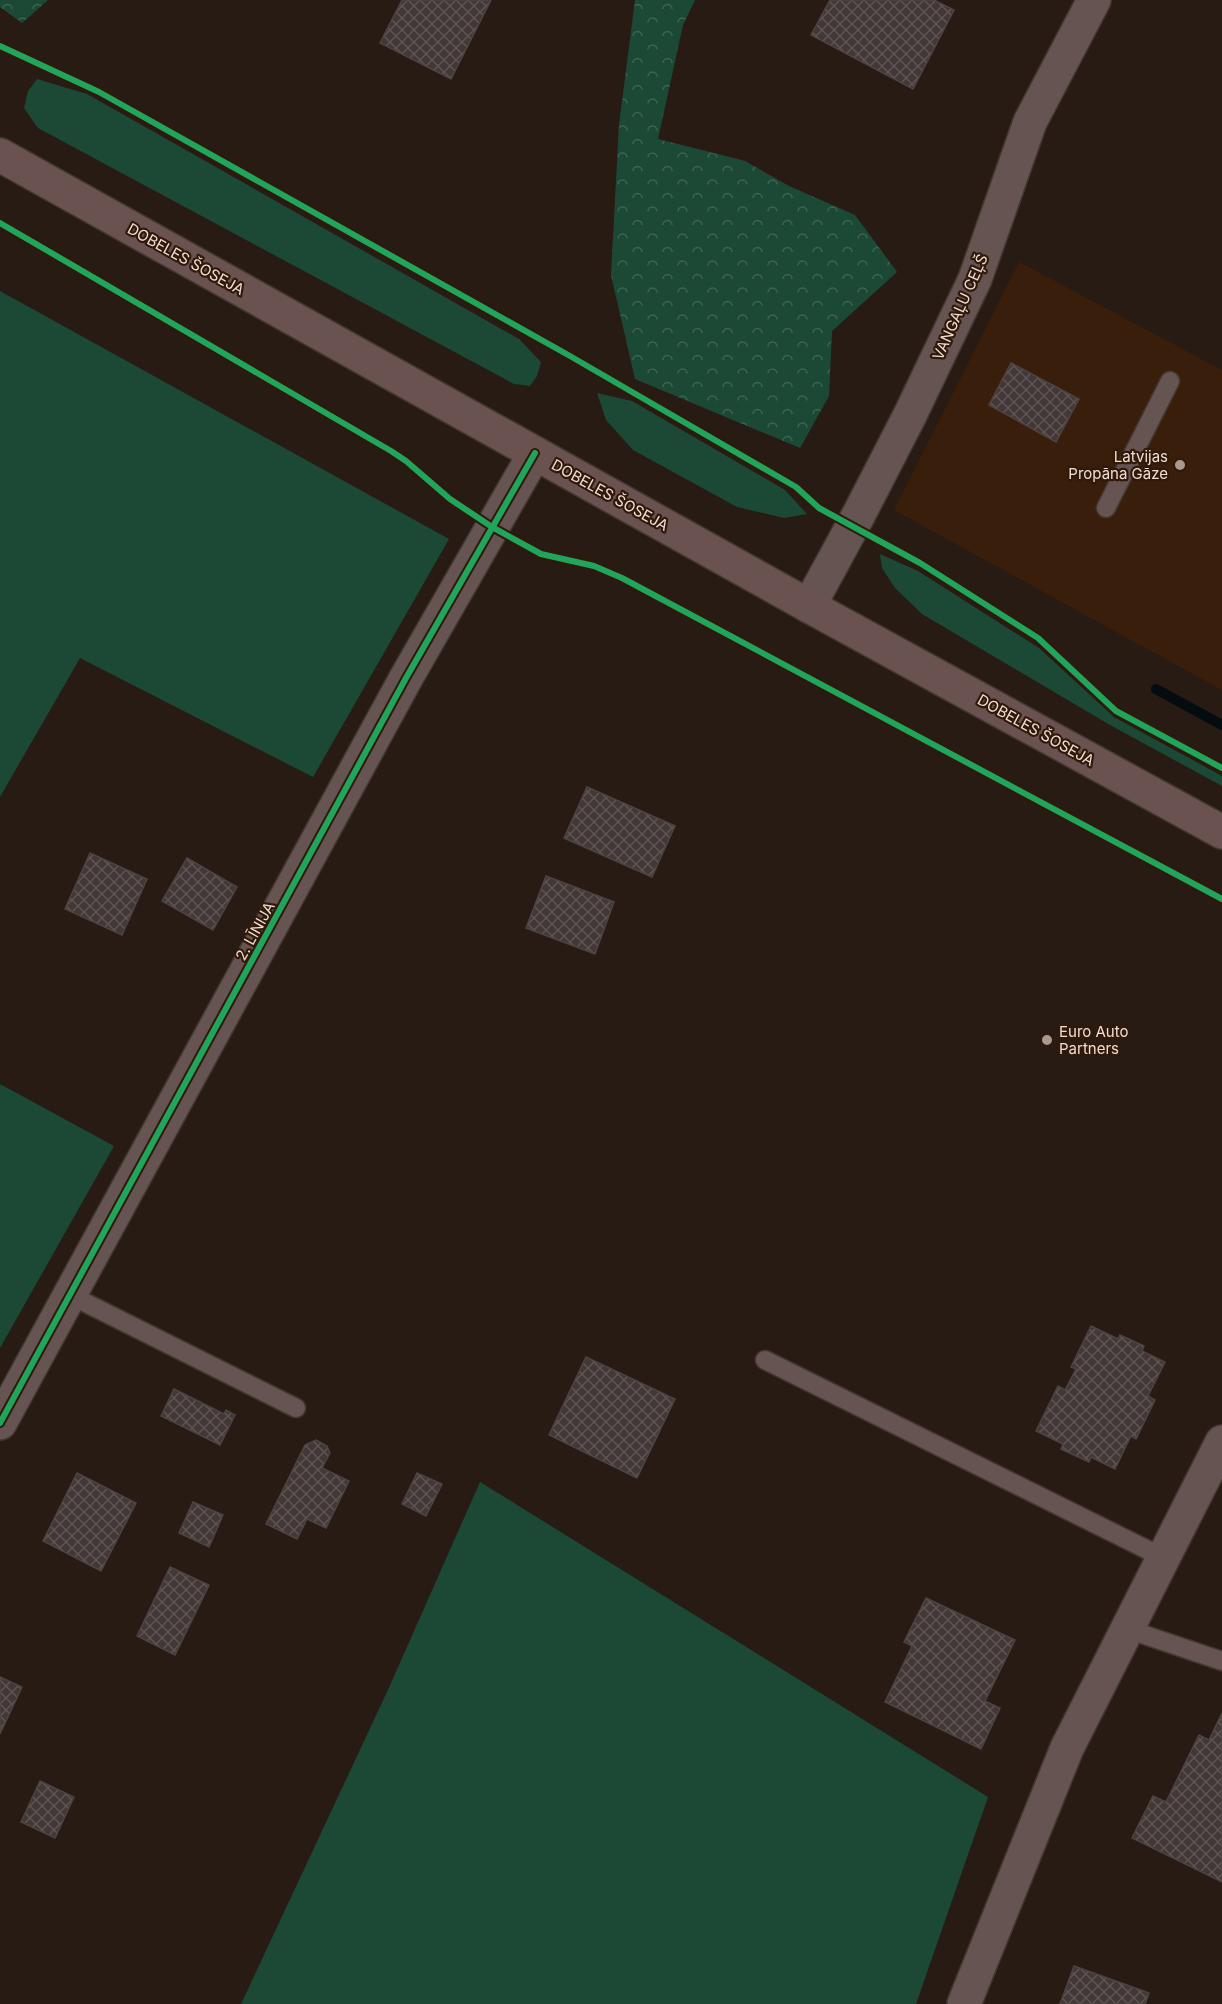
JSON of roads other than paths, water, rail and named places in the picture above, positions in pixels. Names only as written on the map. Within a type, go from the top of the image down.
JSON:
[{"type":"main road","name":"DOBELES ŠOSEJA","points":[[0,155],[809,606],[1222,832]]},
{"type":"street","name":"VANGAĻU CEĻŠ","points":[[809,606],[885,465],[975,279],[1030,122],[1094,0]]},
{"type":"street","name":"2. LĪNIJA","points":[[0,1422],[406,678],[535,453]]},
{"type":"street","points":[[964,2004],[1067,1748],[1222,1442]]},
{"type":"lane","points":[[1106,508],[1170,381]]},
{"type":"lane","points":[[69,1294],[296,1408]]},
{"type":"lane","points":[[765,1360],[1164,1558]]},
{"type":"lane","points":[[1126,1629],[1222,1660]]},
{"type":"waterway","points":[[1156,689],[1222,725]]},
{"type":"place","name":"Latvijas Propāna Gāze","points":[[1180,465]]},
{"type":"place","name":"Euro Auto Partners","points":[[1047,1040]]}]
